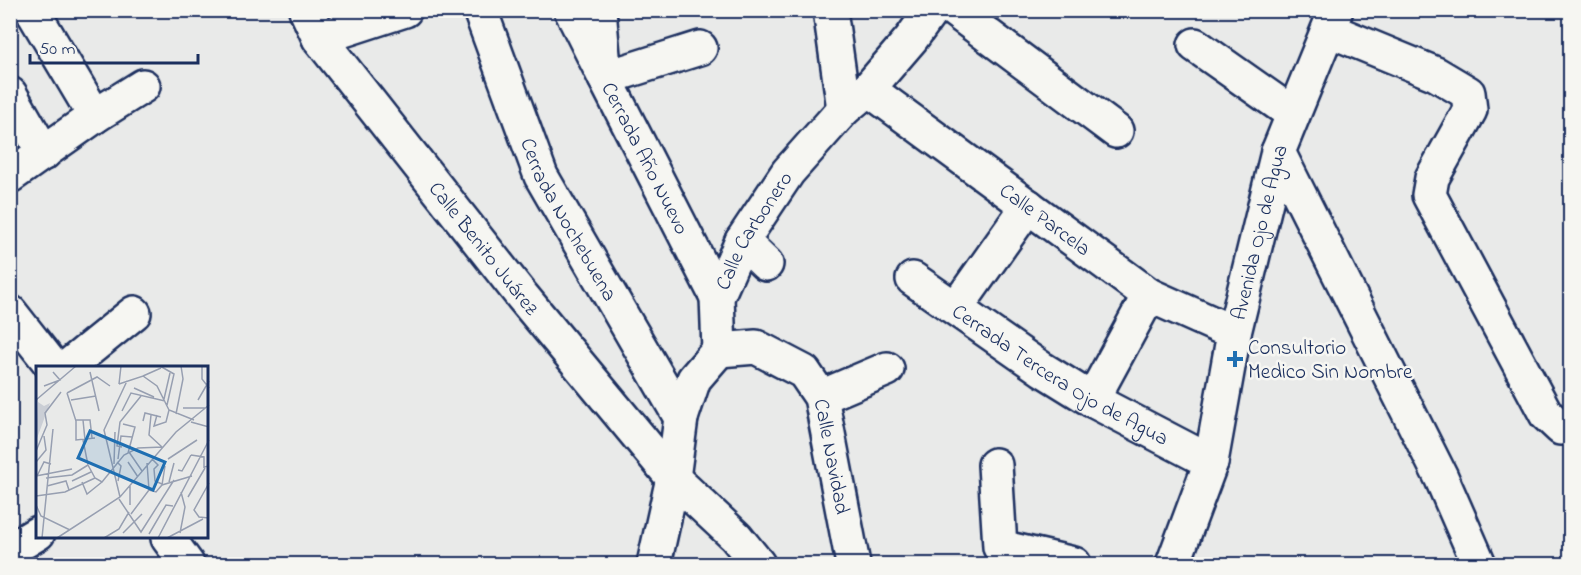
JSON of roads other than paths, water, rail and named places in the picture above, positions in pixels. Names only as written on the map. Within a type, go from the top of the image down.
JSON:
[{"type":"street","points":[[32,10],[94,116]]},
{"type":"street","points":[[313,25],[405,10]]},
{"type":"street","name":"Cerrada Nochebuena","points":[[480,10],[541,177],[681,418]]},
{"type":"street","points":[[571,10],[605,78],[700,48]]},
{"type":"street","name":"Cerrada Año Nuevo","points":[[598,10],[605,78],[717,297]]},
{"type":"street","points":[[830,10],[856,99]]},
{"type":"street","name":"Calle Carbonero","points":[[719,350],[717,297],[742,241],[788,171],[911,39],[932,10]]},
{"type":"street","points":[[954,10],[1116,131]]},
{"type":"street","points":[[1332,20],[1468,93],[1470,110],[1432,178],[1428,195],[1546,414],[1561,428],[1570,426]]},
{"type":"street","name":"Avenida Ojo de Agua","points":[[1173,564],[1211,462],[1234,333],[1278,152],[1332,20]]},
{"type":"street","name":"Calle Benito Juárez","points":[[313,25],[522,296],[673,478],[736,537],[758,564]]},
{"type":"street","points":[[1195,45],[1293,114]]},
{"type":"street","points":[[10,176],[94,116],[144,86]]},
{"type":"street","points":[[10,94],[44,153]]},
{"type":"street","name":"Calle Parcela","points":[[856,99],[1028,206],[1149,295],[1234,333]]},
{"type":"street","points":[[1278,152],[1441,477],[1479,564]]},
{"type":"street","points":[[956,309],[1028,206]]},
{"type":"street","points":[[742,241],[766,264]]},
{"type":"street","name":"Cerrada Tercera Ojo de Agua","points":[[913,279],[1042,369],[1092,400],[1211,462]]},
{"type":"street","points":[[1092,400],[1149,295]]},
{"type":"street","points":[[10,312],[52,366]]},
{"type":"street","points":[[68,366],[134,313]]},
{"type":"street","name":"Calle Navidad","points":[[719,350],[756,347],[804,372],[821,397],[853,564]]},
{"type":"street","points":[[654,564],[673,478],[681,418],[694,379],[719,350]]},
{"type":"street","points":[[821,397],[887,369]]},
{"type":"street","points":[[995,465],[1000,547],[1074,564]]},
{"type":"street","points":[[10,550],[36,534]]},
{"type":"street","points":[[169,539],[187,564]]},
{"type":"place","name":"Consultorio Medico Sin Nombre","points":[[1235,359]]}]
